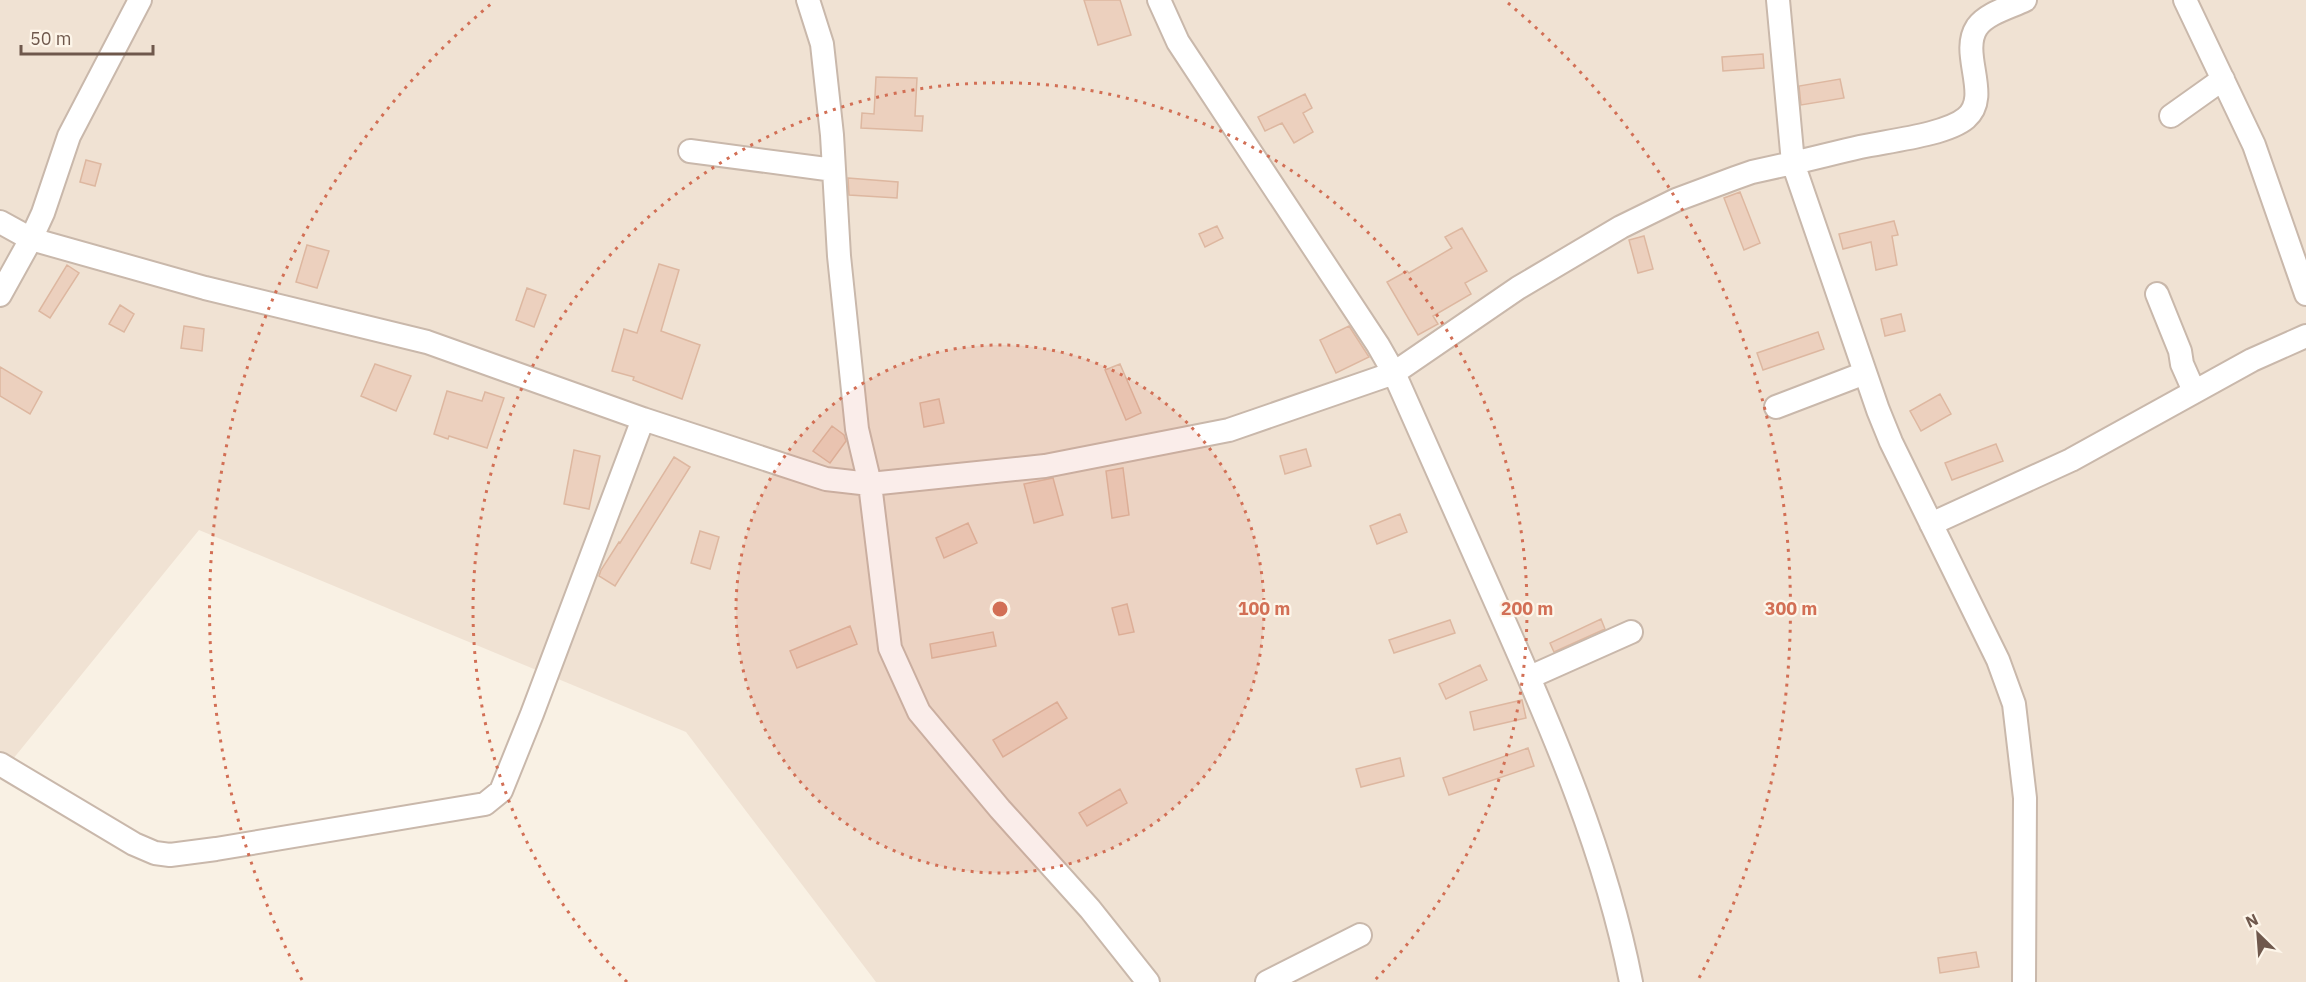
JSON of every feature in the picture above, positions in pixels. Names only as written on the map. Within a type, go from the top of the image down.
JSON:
[{"type":"street","points":[[0,295],[43,213],[69,136],[141,0]]},
{"type":"street","points":[[808,0],[822,44],[834,170],[839,256],[857,429],[870,484],[890,648],[919,712],[1000,809],[1090,909],[1148,982]]},
{"type":"street","points":[[1159,0],[1178,42],[1378,345],[1394,373],[1554,732],[1584,812],[1626,955],[1631,982]]},
{"type":"street","points":[[1778,0],[1793,163],[1891,442],[1998,660],[2014,704],[2025,798],[2024,982]]},
{"type":"street","points":[[0,222],[31,239],[205,288],[427,342],[643,419],[826,478],[870,484],[1045,465],[1228,430],[1394,373],[1518,288],[1621,227],[1676,200],[1752,172],[1949,127],[1965,119],[1974,109],[1971,49],[1978,25],[2025,0]]},
{"type":"street","points":[[2185,0],[2254,145],[2306,294]]},
{"type":"street","points":[[2171,116],[2223,80]]},
{"type":"street","points":[[690,151],[834,170]]},
{"type":"street","points":[[2157,294],[2194,391]]},
{"type":"street","points":[[1931,524],[2071,460],[2252,360],[2306,336]]},
{"type":"street","points":[[1776,407],[1865,373]]},
{"type":"street","points":[[0,765],[134,844],[154,853],[170,855],[485,804],[501,791],[643,419]]},
{"type":"street","points":[[1530,677],[1631,632]]},
{"type":"street","points":[[1267,982],[1360,935]]},
{"type":"shaded area","points":[[0,0],[2306,0],[2306,982],[876,982],[686,732],[199,530],[0,775]]},
{"type":"building","points":[[1084,0],[1120,0],[1131,35],[1098,45]]},
{"type":"building","points":[[1763,54],[1764,68],[1723,71],[1722,57]]},
{"type":"building","points":[[876,77],[917,78],[915,116],[923,116],[922,131],[861,128],[862,113],[874,114]]},
{"type":"building","points":[[1840,79],[1844,98],[1801,105],[1799,86]]},
{"type":"building","points":[[1305,94],[1312,108],[1303,113],[1313,132],[1294,143],[1282,123],[1265,131],[1258,117]]},
{"type":"building","points":[[86,160],[101,164],[95,186],[80,182]]},
{"type":"building","points":[[848,178],[898,182],[897,198],[849,195]]},
{"type":"building","points":[[1740,192],[1760,243],[1744,250],[1724,198]]},
{"type":"building","points":[[1894,221],[1898,235],[1892,236],[1897,265],[1876,270],[1871,242],[1843,249],[1839,234]]},
{"type":"building","points":[[1217,226],[1223,238],[1205,247],[1199,234]]},
{"type":"building","points":[[1462,228],[1487,271],[1465,283],[1471,294],[1433,316],[1438,324],[1418,335],[1387,282],[1407,271],[1409,273],[1452,248],[1445,237]]},
{"type":"building","points":[[1644,236],[1653,269],[1638,273],[1629,240]]},
{"type":"building","points":[[307,245],[329,251],[317,288],[296,282]]},
{"type":"building","points":[[659,264],[679,270],[661,331],[700,345],[682,399],[633,380],[634,377],[612,371],[624,329],[637,333]]},
{"type":"building","points":[[67,265],[79,273],[50,318],[39,311]]},
{"type":"building","points":[[527,288],[546,295],[534,327],[516,320]]},
{"type":"building","points":[[120,305],[134,314],[124,332],[109,324]]},
{"type":"building","points":[[1901,314],[1905,331],[1885,336],[1881,319]]},
{"type":"building","points":[[184,326],[204,329],[202,351],[181,348]]},
{"type":"building","points":[[1349,326],[1369,357],[1336,373],[1320,340]]},
{"type":"building","points":[[1818,332],[1824,349],[1763,370],[1757,353]]},
{"type":"building","points":[[375,364],[411,376],[396,411],[361,396]]},
{"type":"building","points":[[1120,364],[1141,413],[1126,420],[1105,370]]},
{"type":"building","points":[[0,367],[42,392],[30,414],[0,396]]},
{"type":"building","points":[[447,391],[482,401],[485,392],[504,398],[487,448],[449,436],[448,439],[434,434]]},
{"type":"building","points":[[1940,394],[1951,414],[1921,431],[1910,411]]},
{"type":"building","points":[[939,399],[944,423],[924,427],[920,403]]},
{"type":"building","points":[[832,426],[844,435],[846,441],[830,463],[813,451]]},
{"type":"building","points":[[1996,444],[2003,461],[1952,480],[1945,463]]},
{"type":"building","points":[[1306,449],[1311,466],[1285,474],[1280,456]]},
{"type":"building","points":[[574,450],[600,456],[589,509],[564,504]]},
{"type":"building","points":[[674,457],[690,467],[615,586],[599,576],[601,570]]},
{"type":"building","points":[[1123,468],[1129,515],[1112,518],[1106,471]]},
{"type":"building","points":[[1053,478],[1063,515],[1034,523],[1024,484]]},
{"type":"building","points":[[1400,514],[1407,532],[1377,544],[1370,526]]},
{"type":"building","points":[[968,523],[977,543],[944,558],[936,538]]},
{"type":"building","points":[[700,531],[719,537],[710,569],[691,563]]},
{"type":"building","points":[[1127,604],[1134,632],[1119,635],[1112,608]]},
{"type":"building","points":[[1601,619],[1605,629],[1554,652],[1550,643]]},
{"type":"building","points":[[1450,620],[1455,633],[1394,653],[1389,640]]},
{"type":"building","points":[[850,626],[857,644],[797,668],[790,651]]},
{"type":"building","points":[[993,632],[996,646],[932,658],[930,644]]},
{"type":"building","points":[[1480,665],[1487,680],[1446,699],[1439,684]]},
{"type":"building","points":[[1522,700],[1526,718],[1474,730],[1470,712]]},
{"type":"building","points":[[1057,702],[1067,718],[1003,757],[993,740]]},
{"type":"building","points":[[1528,748],[1534,766],[1449,795],[1443,778]]},
{"type":"building","points":[[1400,758],[1404,776],[1361,787],[1356,769]]},
{"type":"building","points":[[1120,789],[1127,803],[1087,826],[1079,813]]},
{"type":"building","points":[[1976,952],[1979,967],[1940,973],[1938,958]]}]
